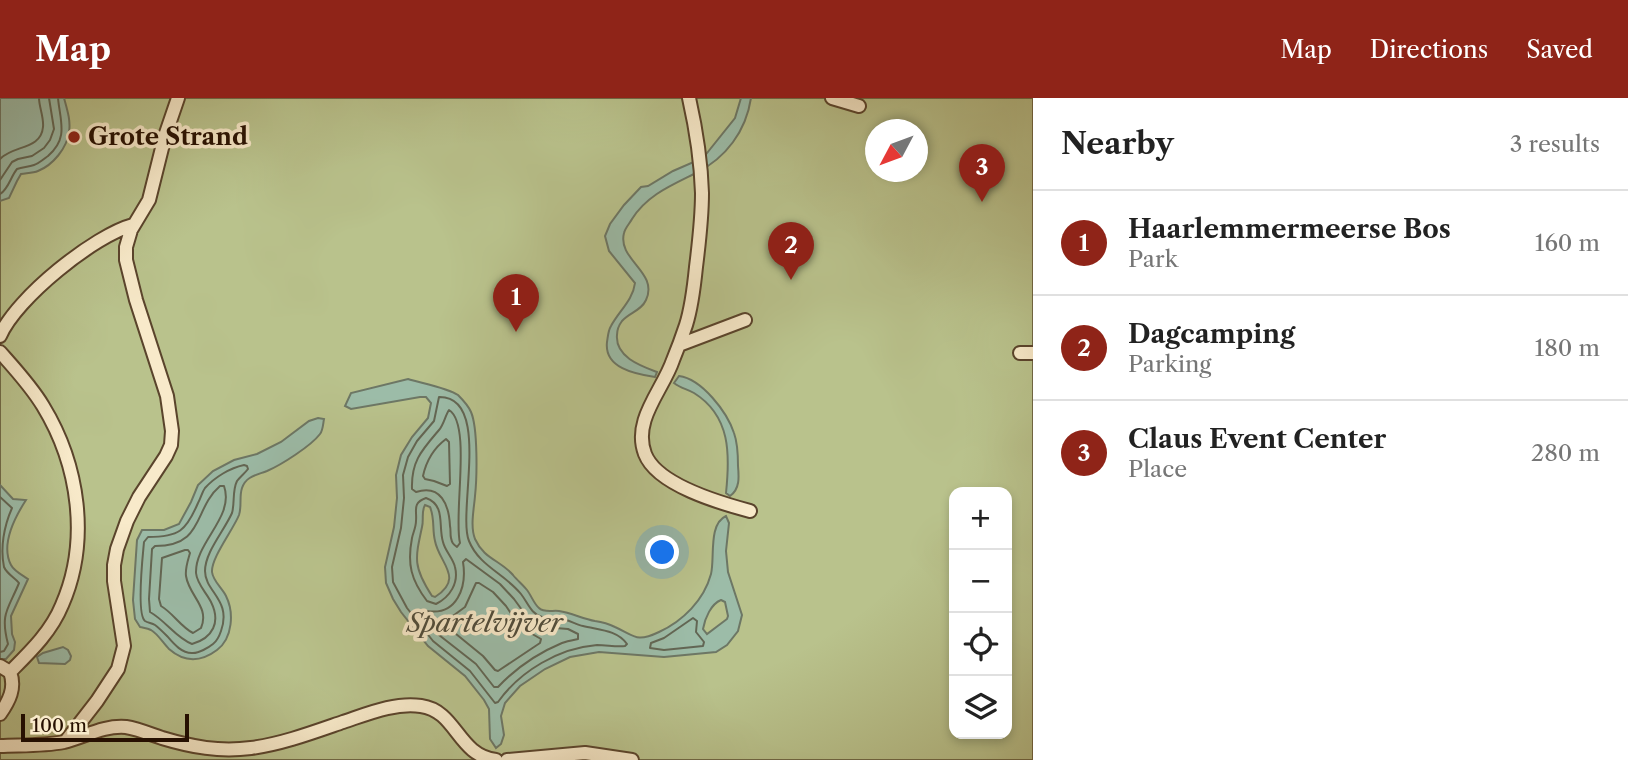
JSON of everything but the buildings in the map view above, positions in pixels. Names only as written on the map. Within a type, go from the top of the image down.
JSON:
[{"type":"street","points":[[66,741],[118,669],[124,646],[114,581],[117,549],[139,497],[171,445],[172,430],[167,396],[144,330],[125,247],[128,236],[149,200],[165,136],[178,98]]},
{"type":"street","points":[[688,98],[701,173],[701,216],[692,301],[687,324],[670,370],[645,418],[642,444],[654,467],[684,488],[750,511]]},
{"type":"street","points":[[832,98],[859,106]]},
{"type":"street","points":[[0,336],[24,302],[71,261],[113,232],[134,225]]},
{"type":"street","points":[[679,345],[745,320]]},
{"type":"street","points":[[0,352],[44,407],[57,433],[72,473],[78,522],[75,559],[62,606],[40,642],[5,669],[12,676],[12,690],[0,713]]},
{"type":"street","points":[[0,746],[53,744],[102,729],[123,727],[195,748],[225,751],[254,748],[407,705],[422,706],[440,713],[470,749],[481,757],[496,760]]},
{"type":"street","points":[[507,760],[584,753],[632,760]]},
{"type":"green space","points":[[0,98],[1033,98],[1033,760],[0,760]]},
{"type":"water","points":[[0,98],[64,98],[69,132],[65,144],[49,165],[21,174],[9,198],[0,201]]},
{"type":"water","points":[[741,98],[751,98],[745,122],[733,142],[707,167],[645,203],[625,231],[623,242],[626,251],[643,274],[649,290],[644,304],[621,323],[617,332],[617,343],[630,360],[657,372],[655,377],[622,368],[610,358],[607,342],[610,328],[629,300],[635,283],[609,251],[605,236],[610,224],[641,187],[703,158],[735,118]]},
{"type":"water","points":[[679,376],[688,378],[705,390],[731,425],[737,445],[739,474],[737,486],[730,496],[726,493],[727,451],[721,425],[706,402],[674,383]]},
{"type":"water","name":"Spartelvijver","points":[[408,379],[448,390],[464,401],[471,412],[476,441],[473,523],[475,539],[483,551],[508,570],[527,590],[541,610],[564,612],[605,623],[640,638],[659,632],[684,616],[698,601],[708,584],[714,534],[720,520],[726,516],[729,523],[726,551],[728,572],[742,615],[738,631],[727,645],[716,652],[664,657],[599,652],[570,657],[545,669],[520,686],[505,703],[501,716],[504,735],[501,744],[496,748],[490,739],[489,709],[484,700],[465,676],[428,646],[401,612],[386,583],[385,567],[394,527],[396,475],[401,455],[428,418],[431,403],[426,397],[420,397],[351,409],[345,406],[351,393]],"holes":[[[425,505],[432,511],[437,549],[449,577],[444,590],[435,597],[421,577],[417,563]],[[721,600],[725,602],[727,619],[707,634],[703,629],[707,616],[711,608]]]},
{"type":"water","points":[[324,419],[322,431],[316,439],[280,464],[249,478],[242,488],[239,515],[215,559],[212,572],[229,602],[231,617],[226,639],[217,650],[199,659],[187,659],[175,654],[154,632],[140,627],[135,619],[133,600],[137,540],[142,530],[164,530],[179,524],[198,485],[213,471],[281,442],[309,421]]},
{"type":"water","points":[[0,485],[13,499],[26,500],[8,540],[11,565],[28,579],[11,616],[15,642],[14,650],[6,659],[0,659]]},
{"type":"water","points":[[63,647],[71,656],[65,664],[39,663],[37,657],[43,653]]},
{"type":"place","name":"Grote Strand","points":[[74,137]]},
{"type":"place","name":"Claus Event Center","points":[[982,202]]},
{"type":"place","name":"Dagcamping","points":[[791,280]]},
{"type":"place","name":"Haarlemmermeerse Bos","points":[[516,332]]}]
